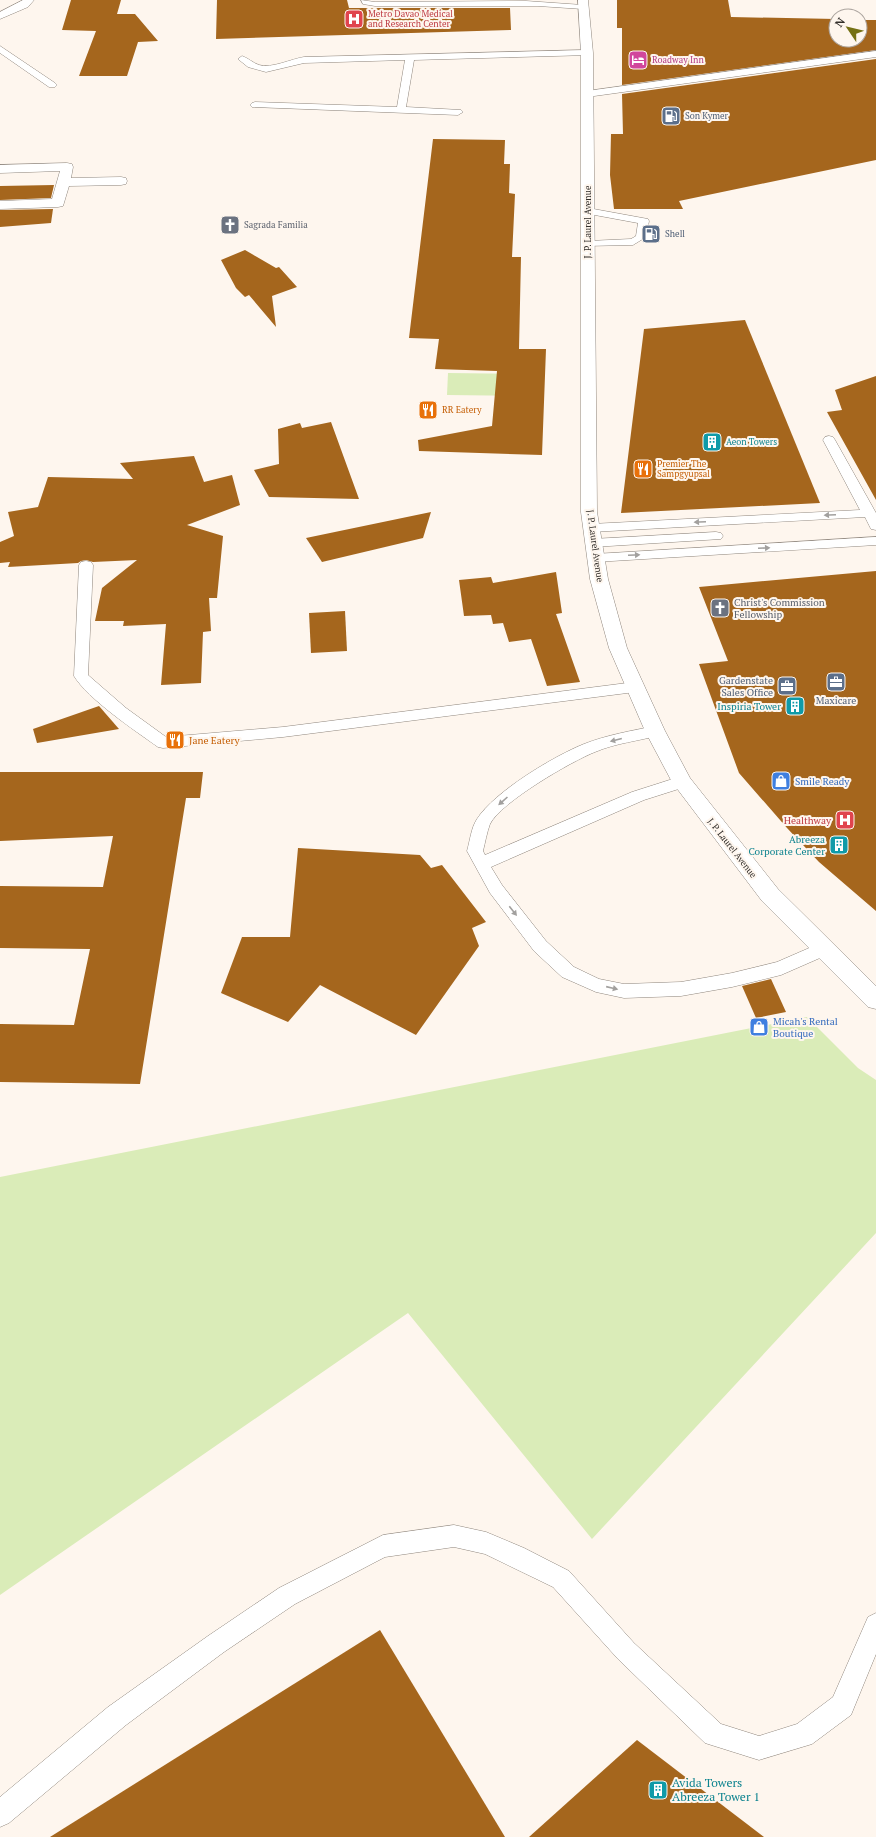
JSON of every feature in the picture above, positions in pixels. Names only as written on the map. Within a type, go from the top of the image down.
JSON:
[{"type":"main road","points":[[0,16],[14,10],[29,0]]},
{"type":"main road","name":"J. P. Laurel Avenue","points":[[583,3],[588,53],[590,512],[593,543],[606,609],[618,648],[654,731],[682,782],[770,895],[876,1000]]},
{"type":"main road","points":[[0,169],[67,167],[58,203],[0,205]]},
{"type":"main road","points":[[63,182],[121,181]]},
{"type":"lane","points":[[365,0],[366,2],[375,4],[583,3]]},
{"type":"lane","points":[[496,0],[537,4]]},
{"type":"lane","points":[[0,49],[52,85]]},
{"type":"lane","points":[[242,58],[252,67],[264,70],[292,61],[588,53]]},
{"type":"lane","points":[[587,94],[876,54]]},
{"type":"lane","points":[[401,110],[410,59]]},
{"type":"lane","points":[[255,105],[458,112]]},
{"type":"lane","points":[[588,211],[644,221],[641,237],[633,242],[588,244]]},
{"type":"lane","points":[[829,440],[876,526]]},
{"type":"lane","points":[[593,543],[869,513]]},
{"type":"lane","points":[[593,543],[716,536]]},
{"type":"lane","points":[[593,543],[876,541]]},
{"type":"lane","points":[[86,565],[81,676],[117,710],[163,743],[283,732],[635,687]]},
{"type":"lane","points":[[654,731],[613,740],[589,748],[566,759],[516,790],[494,809],[483,822],[475,851],[496,889],[540,946],[568,972],[596,985],[624,991],[681,989],[732,980],[781,968],[823,949]]},
{"type":"lane","points":[[481,864],[638,796],[682,782]]},
{"type":"lane","points":[[0,1814],[117,1716],[216,1644],[287,1596],[383,1546],[454,1536],[486,1543],[516,1556],[561,1579],[626,1650],[714,1734],[759,1748],[804,1735],[842,1706],[876,1625]]},
{"type":"green space","points":[[448,373],[534,374],[534,396],[447,395]]},
{"type":"green space","points":[[807,1017],[858,1068],[876,1080],[876,1233],[592,1539],[408,1313],[0,1595],[0,1177]]},
{"type":"building","points":[[71,0],[121,0],[117,14],[135,14],[158,41],[138,42],[127,76],[79,76],[96,31],[62,30]]},
{"type":"building","points":[[217,0],[347,0],[349,8],[510,8],[511,30],[216,39]]},
{"type":"building","points":[[617,0],[728,0],[731,17],[828,19],[828,48],[868,48],[868,20],[876,20],[876,50],[622,85],[622,28],[617,28]]},
{"type":"building","points":[[876,59],[876,160],[679,201],[683,209],[614,209],[610,175],[611,134],[623,134],[622,94]]},
{"type":"building","points":[[433,139],[505,140],[504,164],[510,164],[509,193],[515,194],[512,257],[521,257],[519,349],[546,349],[542,455],[419,451],[418,440],[492,426],[497,371],[435,369],[439,339],[409,338]]},
{"type":"building","points":[[54,185],[51,198],[0,200],[0,186]]},
{"type":"building","points":[[53,209],[51,223],[0,227],[0,210]]},
{"type":"building","points":[[245,250],[276,268],[279,267],[297,287],[272,296],[276,327],[249,295],[245,297],[236,288],[221,260]]},
{"type":"building","name":"Aeon Towers","points":[[745,320],[820,503],[621,513],[644,329]]},
{"type":"building","points":[[876,376],[876,500],[827,412],[842,410],[835,390]]},
{"type":"building","points":[[331,422],[359,499],[269,497],[254,470],[279,464],[278,429],[300,423],[302,428]]},
{"type":"building","points":[[194,456],[204,482],[232,475],[240,505],[187,525],[223,536],[217,598],[209,598],[211,631],[203,632],[201,683],[161,685],[166,624],[123,626],[124,621],[95,621],[102,588],[137,560],[93,562],[86,560],[78,563],[8,567],[10,562],[0,563],[0,542],[14,536],[8,512],[38,507],[48,477],[133,479],[120,463]]},
{"type":"building","points":[[431,512],[423,538],[322,562],[306,538]]},
{"type":"building","points":[[876,571],[876,911],[819,862],[739,773],[699,664],[728,661],[699,587]]},
{"type":"building","points":[[556,572],[562,613],[556,614],[580,682],[547,686],[531,639],[509,642],[503,623],[493,624],[491,615],[464,616],[459,580],[491,577],[493,583]]},
{"type":"building","points":[[345,611],[347,651],[311,653],[309,613]]},
{"type":"building","points":[[99,706],[119,729],[37,743],[33,729]]},
{"type":"building","points":[[0,772],[203,772],[200,798],[186,798],[140,1084],[0,1082],[0,1024],[74,1025],[90,949],[0,948],[0,886],[103,887],[113,836],[0,841]]},
{"type":"building","points":[[298,848],[420,855],[431,868],[442,865],[486,922],[472,928],[479,946],[416,1035],[320,985],[288,1022],[221,993],[242,937],[290,937]]},
{"type":"building","points":[[771,979],[786,1012],[756,1018],[742,986]]},
{"type":"building","points":[[380,1630],[505,1837],[50,1837]]},
{"type":"building","name":"Avida Towers Abreeza Tower 1","points":[[637,1740],[764,1837],[529,1837]]},
{"type":"place","name":"Metro Davao Medical and Research Center","points":[[354,19]]},
{"type":"place","name":"Roadway Inn","points":[[638,60]]},
{"type":"place","name":"Son Kymer","points":[[671,116]]},
{"type":"place","name":"Sagrada Familia","points":[[230,225]]},
{"type":"place","name":"Shell","points":[[651,234]]},
{"type":"place","name":"RR Eatery","points":[[428,410]]},
{"type":"place","name":"Aeon Towers","points":[[712,442]]},
{"type":"place","name":"Premier The Sampgyupsal","points":[[643,469]]},
{"type":"place","name":"Christ's Commission Fellowship","points":[[720,608]]},
{"type":"place","name":"Maxicare","points":[[836,682]]},
{"type":"place","name":"Gardenstate Sales Office","points":[[787,686]]},
{"type":"place","name":"Inspiria Tower","points":[[795,706]]},
{"type":"place","name":"Jane Eatery","points":[[175,740]]},
{"type":"place","name":"Smile Ready","points":[[781,781]]},
{"type":"place","name":"Healthway","points":[[845,820]]},
{"type":"place","name":"Abreeza Corporate Center","points":[[839,845]]},
{"type":"place","name":"Micah's Rental Boutique","points":[[759,1027]]},
{"type":"place","name":"Avida Towers Abreeza Tower 1","points":[[658,1790]]}]
